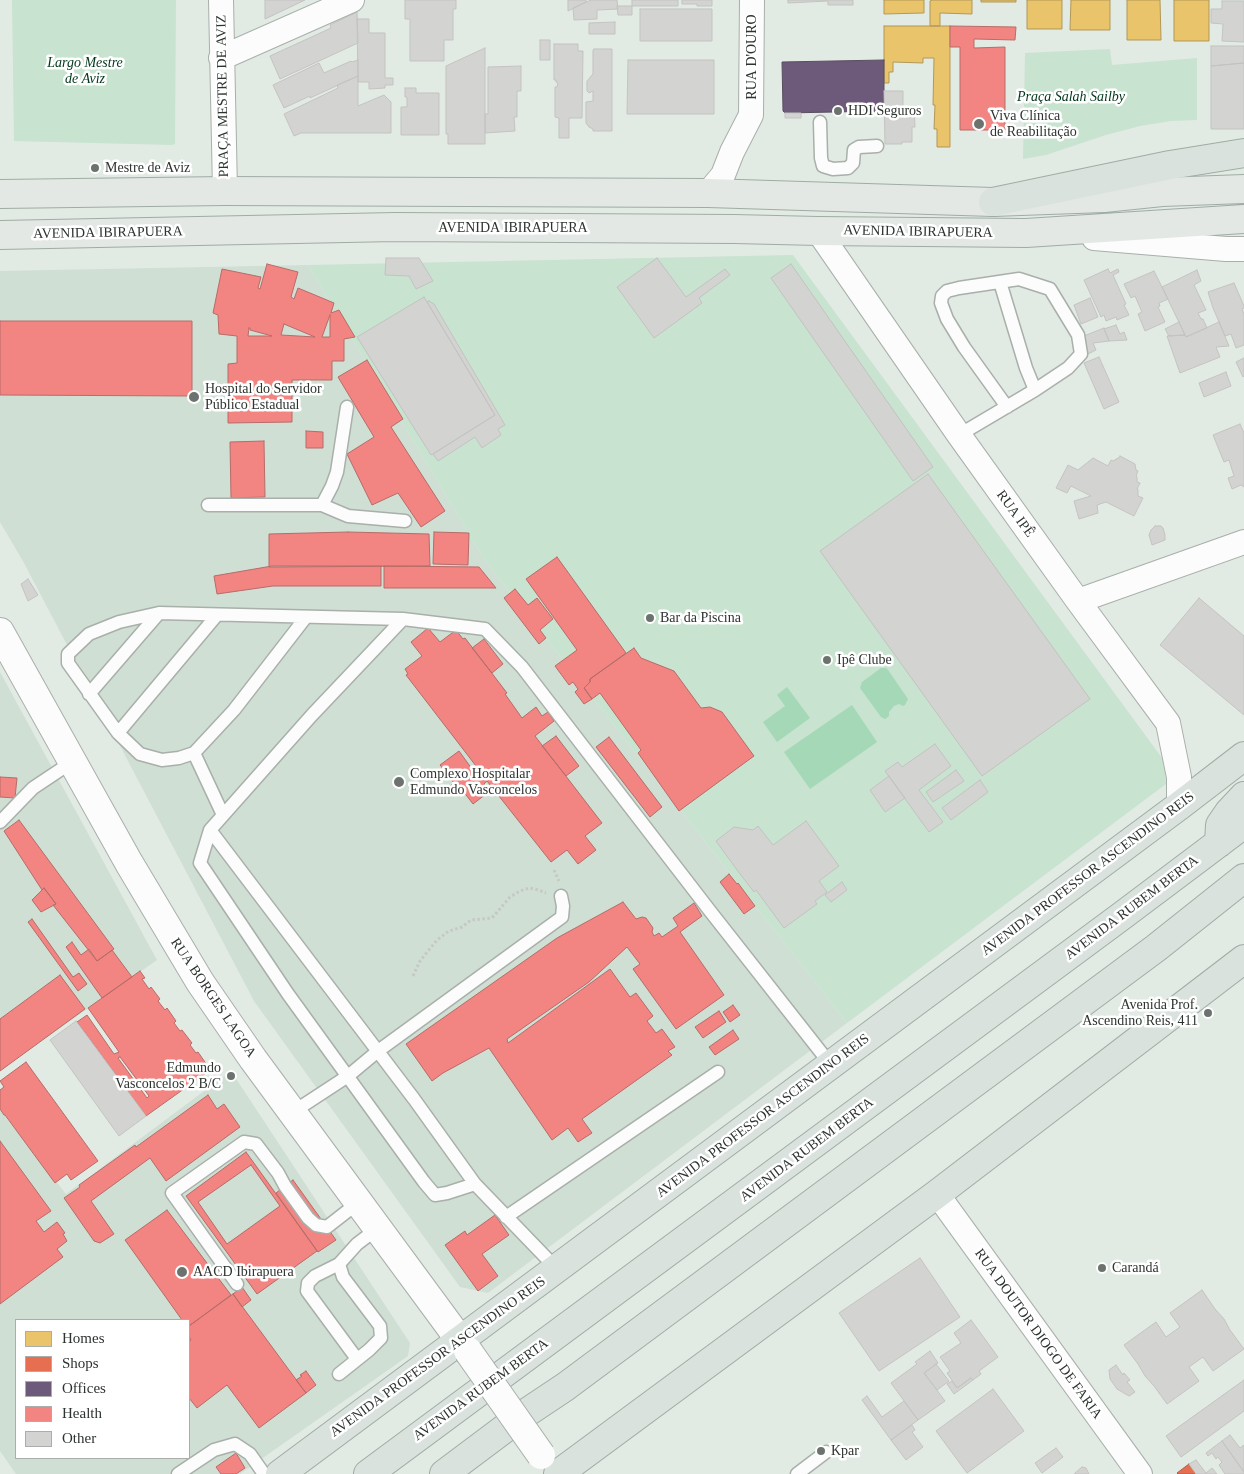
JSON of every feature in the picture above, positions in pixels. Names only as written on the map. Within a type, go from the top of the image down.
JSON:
[{"type":"highway","points":[[994,202],[1170,165],[1244,153]]},
{"type":"highway","points":[[1212,159],[1244,161]]},
{"type":"highway","name":"AVENIDA PROFESSOR ASCENDINO REIS","points":[[280,1474],[464,1346],[557,1269],[1180,806],[1244,756]]},
{"type":"highway","points":[[1219,843],[1220,825],[1244,796]]},
{"type":"highway","name":"AVENIDA RUBEM BERTA","points":[[368,1474],[1244,824]]},
{"type":"highway","points":[[444,1474],[520,1417],[565,1387],[1156,948],[1244,878]]},
{"type":"highway","points":[[551,1468],[937,1194],[1244,959]]},
{"type":"main road","points":[[0,194],[225,191],[708,193],[833,183],[994,202],[1104,198],[1162,192],[1244,189]]},
{"type":"main road","name":"AVENIDA IBIRAPUERA","points":[[0,235],[395,227],[1026,233],[1244,219]]},
{"type":"street","name":"PRAÇA MESTRE DE AVIZ","points":[[221,0],[225,191]]},
{"type":"street","points":[[221,58],[352,0]]},
{"type":"street","name":"RUA D'OURO","points":[[708,193],[724,175],[732,152],[752,114],[752,0]]},
{"type":"street","name":"RUA IPÊ","points":[[818,232],[959,435],[1168,723],[1179,777],[1180,806]]},
{"type":"street","points":[[1026,233],[1244,249]]},
{"type":"street","points":[[1078,601],[1244,542]]},
{"type":"street","name":"RUA BORGES LAGOA","points":[[0,632],[129,863],[200,982],[551,1468]]},
{"type":"street","name":"RUA DOUTOR DIOGO DE FARIA","points":[[937,1194],[1140,1474]]},
{"type":"lane","points":[[820,122],[821,158],[833,183],[853,163],[854,150],[859,147],[877,146]]},
{"type":"lane","points":[[959,435],[1007,407],[1035,390],[1068,368],[1081,354],[1078,335],[1050,289],[1019,279],[947,291],[942,296],[941,303],[947,319],[964,347],[1007,407]]},
{"type":"lane","points":[[1000,282],[1026,368],[1035,390]]},
{"type":"lane","points":[[322,506],[337,472],[347,407]]},
{"type":"lane","points":[[208,505],[322,506],[348,516],[405,521]]},
{"type":"lane","points":[[89,694],[159,613]]},
{"type":"lane","points":[[306,617],[234,710],[194,753],[179,758],[162,760],[140,754],[118,733],[68,663],[68,654],[89,634],[119,622],[159,613],[217,615],[306,617],[403,620],[484,629],[522,667],[831,1065]]},
{"type":"lane","points":[[118,733],[217,615]]},
{"type":"lane","points":[[403,620],[312,715],[210,830],[200,862],[288,994],[435,1195],[475,1184]]},
{"type":"lane","points":[[194,753],[223,815]]},
{"type":"lane","points":[[0,822],[33,788],[72,762]]},
{"type":"lane","points":[[210,830],[414,1099],[475,1184],[557,1269]]},
{"type":"lane","points":[[293,1112],[348,1076],[378,1051],[562,917],[563,906],[561,896]]},
{"type":"lane","points":[[506,1217],[718,1072]]},
{"type":"lane","points":[[238,1284],[172,1194],[244,1142],[256,1144],[308,1218],[316,1225],[326,1227],[359,1202]]},
{"type":"lane","points":[[357,1360],[308,1291],[308,1283],[315,1276],[339,1264],[358,1244],[378,1228]]},
{"type":"lane","points":[[339,1264],[343,1277],[380,1326],[381,1338],[339,1374]]},
{"type":"lane","points":[[178,1474],[214,1450],[235,1444],[250,1454],[264,1474]]},
{"type":"lane","points":[[797,1474],[826,1452]]},
{"type":"path","points":[[413,976],[420,961],[437,940],[449,931],[462,927],[471,920],[492,918],[510,897],[520,891],[529,888],[554,896],[561,896],[560,884],[554,870]]},
{"type":"shaded area","name":"Complexo Hospitalar Edmundo Vasconcelos","points":[[308,265],[484,559],[847,1023],[488,1293],[460,1287],[254,1001],[24,563],[0,522],[0,271]]},
{"type":"shaded area","points":[[881,668],[888,670],[908,699],[903,706],[899,704],[894,706],[889,712],[889,716],[885,719],[881,717],[860,688],[862,682]]},
{"type":"shaded area","points":[[0,672],[157,960],[0,1070]]},
{"type":"shaded area","points":[[787,687],[810,718],[777,742],[763,722],[785,706],[777,695]]},
{"type":"shaded area","points":[[852,705],[877,742],[810,789],[784,752]]},
{"type":"shaded area","name":"AACD Ibirapuera","points":[[231,1071],[410,1343],[408,1356],[240,1474],[16,1474],[0,1451],[0,1110],[66,1194]]},
{"type":"green space","name":"Largo Mestre de Aviz","points":[[12,0],[176,0],[175,144],[14,141]]},
{"type":"green space","name":"Praça Salah Sailby","points":[[1110,49],[1112,65],[1197,58],[1197,120],[1171,121],[1140,126],[1046,155],[1023,159],[1025,53]]},
{"type":"green space","name":"Ipê Clube","points":[[793,255],[1165,762],[1166,784],[847,1023],[484,559],[308,265]]},
{"type":"building: Homes","points":[[884,0],[924,0],[924,13],[884,14]]},
{"type":"building: Homes","points":[[972,0],[972,14],[940,13],[940,26],[930,26],[930,1]]},
{"type":"building: Homes","points":[[981,0],[1016,0],[1016,2],[981,2]]},
{"type":"building: Homes","points":[[1027,0],[1062,0],[1062,29],[1027,29]]},
{"type":"building: Homes","points":[[1071,0],[1110,0],[1110,30],[1070,30]]},
{"type":"building: Homes","points":[[1127,0],[1160,0],[1161,40],[1127,40]]},
{"type":"building: Homes","points":[[1174,0],[1209,0],[1209,41],[1174,41]]},
{"type":"building: Homes","points":[[884,26],[950,26],[950,147],[937,147],[937,129],[934,129],[935,105],[933,105],[934,58],[923,58],[923,63],[893,62],[893,72],[889,72],[889,83],[884,83]]},
{"type":"building: Shops","points":[[1189,1464],[1196,1474],[1177,1473]]},
{"type":"building: Offices","points":[[884,60],[884,111],[785,113],[783,111],[782,62]]},
{"type":"building: Health","points":[[950,26],[1016,27],[1015,40],[974,39],[974,48],[1005,47],[1005,130],[960,130],[960,47],[950,47]]},
{"type":"building: Health","points":[[267,264],[298,272],[291,297],[294,299],[298,288],[334,303],[331,313],[339,310],[355,337],[344,339],[344,361],[332,361],[332,380],[292,380],[292,422],[228,423],[228,364],[237,363],[237,336],[219,334],[218,315],[213,313],[222,269],[261,277],[258,288],[260,289]],"holes":[[[330,315],[330,337],[322,337]],[[284,324],[315,337],[281,335]],[[249,328],[250,330],[272,336],[248,336]]]},
{"type":"building: Health","points":[[0,321],[192,321],[192,396],[0,395]]},
{"type":"building: Health","points":[[367,360],[403,419],[391,427],[445,511],[421,527],[398,493],[372,505],[347,454],[374,437],[338,377]]},
{"type":"building: Health","points":[[306,431],[323,432],[323,448],[306,448]]},
{"type":"building: Health","points":[[264,441],[265,497],[231,498],[230,442]]},
{"type":"building: Health","points":[[348,532],[429,534],[430,566],[269,567],[269,534]]},
{"type":"building: Health","points":[[434,532],[469,533],[468,565],[433,564]]},
{"type":"building: Health","points":[[557,557],[626,653],[590,679],[590,682],[584,688],[592,699],[584,704],[575,692],[578,689],[573,682],[569,685],[555,666],[577,650],[526,579]]},
{"type":"building: Health","points":[[272,566],[381,566],[381,586],[273,586],[217,594],[214,576]]},
{"type":"building: Health","points":[[384,566],[479,567],[496,588],[384,588]]},
{"type":"building: Health","points":[[515,589],[528,605],[537,598],[553,619],[540,630],[546,638],[539,644],[504,598]]},
{"type":"building: Health","points":[[428,628],[440,642],[456,630],[463,639],[465,638],[507,693],[505,694],[522,718],[536,707],[542,716],[548,712],[554,721],[535,736],[602,823],[585,836],[596,850],[578,864],[567,850],[551,862],[487,781],[484,784],[490,791],[473,804],[463,791],[456,796],[449,787],[454,783],[440,765],[459,751],[472,769],[476,766],[406,675],[408,674],[405,669],[422,656],[411,642]]},
{"type":"building: Health","points":[[484,639],[503,664],[492,673],[472,648]]},
{"type":"building: Health","points":[[634,648],[641,658],[674,671],[701,708],[710,707],[722,712],[754,756],[679,811],[638,753],[641,750],[600,693],[592,699],[584,688],[590,682],[590,679]]},
{"type":"building: Health","points":[[556,736],[579,766],[566,776],[542,746]]},
{"type":"building: Health","points":[[609,737],[662,807],[650,817],[596,747]]},
{"type":"building: Health","points":[[0,777],[17,778],[15,798],[0,797]]},
{"type":"building: Health","points":[[19,820],[114,949],[97,961],[53,905],[56,904],[44,888],[42,890],[4,831]]},
{"type":"building: Health","points":[[729,874],[755,906],[744,914],[720,882]]},
{"type":"building: Health","points":[[44,888],[56,904],[41,912],[32,900]]},
{"type":"building: Health","points":[[623,902],[636,919],[646,918],[653,928],[654,936],[659,933],[662,937],[678,926],[673,918],[694,903],[702,916],[680,932],[724,995],[676,1029],[633,969],[640,964],[627,947],[589,982],[507,1039],[508,1043],[610,969],[630,997],[636,993],[653,1016],[647,1021],[656,1033],[662,1029],[675,1047],[668,1051],[672,1055],[582,1119],[592,1133],[578,1142],[568,1128],[552,1140],[489,1048],[432,1081],[406,1044],[557,938]]},
{"type":"building: Health","points":[[32,919],[73,977],[79,973],[87,984],[78,991],[28,922]]},
{"type":"building: Health","points":[[72,942],[81,955],[89,949],[97,961],[112,950],[132,977],[102,998],[66,947]]},
{"type":"building: Health","points":[[140,971],[145,978],[142,979],[160,999],[158,1001],[165,1010],[167,1008],[176,1021],[174,1023],[192,1043],[190,1045],[196,1053],[198,1052],[209,1071],[146,1116],[77,1022],[87,1015],[114,1054],[119,1052],[88,1008]],"holes":[[[120,1057],[149,1096],[147,1098],[118,1058]]]},
{"type":"building: Health","points":[[60,975],[85,1009],[0,1071],[0,1019]]},
{"type":"building: Health","points":[[733,1005],[740,1015],[730,1022],[723,1012]]},
{"type":"building: Health","points":[[719,1011],[726,1022],[703,1038],[695,1027]]},
{"type":"building: Health","points":[[733,1030],[739,1039],[715,1055],[709,1047]]},
{"type":"building: Health","points":[[26,1062],[98,1161],[71,1180],[67,1174],[55,1183],[0,1109],[0,1090],[4,1087],[0,1081]]},
{"type":"building: Health","points":[[208,1095],[217,1109],[224,1104],[240,1127],[166,1181],[150,1158],[91,1201],[114,1234],[100,1243],[94,1241],[64,1198],[80,1187],[79,1185]]},
{"type":"building: Health","points":[[0,1141],[51,1211],[36,1221],[44,1232],[57,1222],[65,1233],[63,1234],[67,1241],[57,1249],[63,1257],[0,1304]]},
{"type":"building: Health","points":[[246,1152],[317,1251],[257,1294],[186,1196]]},
{"type":"building: Health","points":[[251,1165],[280,1206],[227,1244],[198,1202]]},
{"type":"building: Health","points":[[293,1180],[336,1240],[318,1252],[276,1193]]},
{"type":"building: Health","points":[[167,1210],[231,1295],[190,1325],[190,1319],[181,1319],[125,1240]]},
{"type":"building: Health","points":[[495,1215],[509,1235],[482,1254],[498,1276],[478,1291],[445,1245],[465,1231],[467,1235]]},
{"type":"building: Health","points":[[242,1287],[251,1300],[242,1307],[233,1294]]},
{"type":"building: Health","points":[[233,1294],[306,1393],[259,1428],[227,1385],[197,1408],[190,1399],[190,1325]]},
{"type":"building: Health","points":[[306,1371],[316,1385],[306,1393],[296,1380]]},
{"type":"building: Health","points":[[236,1453],[245,1468],[236,1474],[221,1474],[216,1467]]},
{"type":"building: Other","points":[[265,0],[305,0],[265,19]]},
{"type":"building: Other","points":[[405,0],[456,0],[456,9],[453,9],[453,40],[444,40],[444,61],[410,61],[410,19],[405,19]]},
{"type":"building: Other","points":[[568,0],[586,0],[586,2],[568,11]]},
{"type":"building: Other","points":[[591,0],[617,0],[618,9],[597,10],[597,19],[574,20],[573,8]]},
{"type":"building: Other","points":[[632,0],[678,0],[678,6],[632,6]]},
{"type":"building: Other","points":[[682,0],[712,0],[712,6],[682,4]]},
{"type":"building: Other","points":[[788,0],[853,0],[853,5],[828,5],[828,1],[788,3]]},
{"type":"building: Other","points":[[1222,1],[1244,1],[1244,42],[1222,41],[1223,24],[1211,23],[1211,9],[1222,9]]},
{"type":"building: Other","points":[[617,6],[632,6],[632,15],[618,15]]},
{"type":"building: Other","points":[[640,9],[712,9],[712,41],[640,41]]},
{"type":"building: Other","points":[[357,12],[358,43],[280,79],[270,56],[331,28],[330,25]]},
{"type":"building: Other","points":[[357,19],[369,19],[369,33],[385,33],[385,78],[393,78],[393,85],[385,85],[385,88],[369,89],[369,82],[358,82]]},
{"type":"building: Other","points":[[615,22],[615,34],[589,34],[589,23]]},
{"type":"building: Other","points":[[540,40],[550,40],[550,60],[540,60]]},
{"type":"building: Other","points":[[554,44],[578,44],[578,51],[583,51],[582,118],[569,118],[569,138],[559,138],[559,118],[555,117],[555,87],[557,87],[558,83],[554,80]]},
{"type":"building: Other","points":[[1211,46],[1244,46],[1244,63],[1211,66]]},
{"type":"building: Other","points":[[485,48],[485,144],[448,144],[448,134],[446,134],[446,66]]},
{"type":"building: Other","points":[[594,49],[612,49],[612,131],[593,131],[586,123],[586,102],[593,101],[593,91],[589,93],[587,91],[587,81],[593,74]]},
{"type":"building: Other","points":[[358,60],[358,76],[284,108],[273,85],[319,63],[324,73],[351,61]]},
{"type":"building: Other","points":[[628,60],[714,60],[714,114],[627,114]]},
{"type":"building: Other","points":[[1244,63],[1244,129],[1211,129],[1211,66]]},
{"type":"building: Other","points":[[521,66],[521,91],[517,91],[517,117],[514,117],[515,131],[485,133],[485,114],[488,114],[488,67]]},
{"type":"building: Other","points":[[358,76],[358,106],[384,95],[391,102],[391,133],[301,133],[294,136],[284,114],[338,88],[337,85]]},
{"type":"building: Other","points":[[405,88],[416,88],[416,93],[439,93],[439,135],[401,135],[401,107],[407,107]]},
{"type":"building: Other","points":[[884,91],[903,91],[903,107],[914,106],[915,127],[912,127],[912,142],[885,144]]},
{"type":"building: Other","points":[[785,113],[801,113],[801,118],[785,118]]},
{"type":"building: Other","points":[[386,258],[419,258],[433,281],[416,289],[409,276],[385,275]]},
{"type":"building: Other","points":[[657,258],[686,297],[725,269],[730,275],[699,298],[702,303],[654,338],[617,287]]},
{"type":"building: Other","points":[[791,264],[933,467],[913,481],[771,278]]},
{"type":"building: Other","points":[[1108,269],[1110,273],[1118,269],[1119,272],[1113,275],[1129,315],[1117,320],[1116,317],[1106,321],[1104,315],[1101,317],[1084,280]]},
{"type":"building: Other","points":[[1197,270],[1201,281],[1194,285],[1206,310],[1198,313],[1207,328],[1186,337],[1162,287]]},
{"type":"building: Other","points":[[1154,271],[1168,299],[1159,303],[1160,306],[1158,307],[1165,322],[1145,331],[1138,314],[1142,312],[1135,296],[1131,298],[1124,284]]},
{"type":"building: Other","points":[[1234,283],[1244,306],[1242,309],[1244,314],[1244,345],[1236,348],[1231,334],[1225,336],[1208,292]]},
{"type":"building: Other","points":[[424,297],[495,415],[431,455],[357,337]]},
{"type":"building: Other","points":[[1090,298],[1098,317],[1081,324],[1074,305]]},
{"type":"building: Other","points":[[429,301],[434,304],[505,425],[498,429],[501,435],[482,448],[475,437],[438,461],[433,454],[495,415],[427,302]]},
{"type":"building: Other","points":[[1179,322],[1185,335],[1169,336],[1165,329]]},
{"type":"building: Other","points":[[1219,322],[1229,346],[1216,347],[1220,357],[1180,373],[1167,336],[1185,335],[1186,337]]},
{"type":"building: Other","points":[[1116,325],[1120,334],[1124,332],[1127,340],[1109,341],[1104,329]]},
{"type":"building: Other","points":[[1104,328],[1109,341],[1093,343],[1096,350],[1086,355],[1084,336]]},
{"type":"building: Other","points":[[1099,357],[1119,402],[1104,409],[1084,363]]},
{"type":"building: Other","points":[[1244,358],[1244,376],[1243,377],[1236,362]]},
{"type":"building: Other","points":[[1226,372],[1231,386],[1204,397],[1199,383]]},
{"type":"building: Other","points":[[1240,424],[1244,433],[1244,487],[1241,485],[1232,489],[1228,478],[1234,476],[1229,460],[1224,462],[1213,435]]},
{"type":"building: Other","points":[[1120,456],[1135,464],[1138,471],[1136,476],[1137,482],[1140,483],[1137,489],[1138,496],[1143,498],[1134,516],[1106,502],[1097,505],[1098,513],[1079,519],[1074,501],[1091,496],[1071,486],[1067,493],[1056,488],[1068,465],[1078,470],[1093,458],[1108,466],[1111,460],[1113,461]]},
{"type":"building: Other","points":[[928,474],[1090,699],[982,776],[820,551]]},
{"type":"building: Other","points":[[1155,526],[1163,528],[1165,540],[1152,545],[1149,535]]},
{"type":"building: Other","points":[[28,579],[38,595],[28,601],[21,584]]},
{"type":"building: Other","points":[[1199,598],[1244,636],[1244,715],[1160,645]]},
{"type":"building: Other","points":[[935,744],[951,766],[919,790],[943,822],[929,832],[885,771],[898,762],[902,767]]},
{"type":"building: Other","points":[[956,770],[964,781],[933,802],[926,792]]},
{"type":"building: Other","points":[[889,776],[905,798],[885,812],[870,790]]},
{"type":"building: Other","points":[[980,780],[988,792],[951,820],[942,808]]},
{"type":"building: Other","points":[[806,821],[839,866],[819,881],[827,892],[815,901],[817,904],[784,928],[716,841],[734,827],[753,830],[758,826],[773,845]]},
{"type":"building: Other","points":[[842,882],[847,890],[831,902],[825,895]]},
{"type":"building: Other","points":[[76,1021],[146,1116],[119,1136],[50,1040]]},
{"type":"building: Other","points":[[920,1258],[960,1317],[879,1371],[839,1313]]},
{"type":"building: Other","points":[[1202,1290],[1244,1349],[1213,1371],[1203,1357],[1189,1367],[1199,1381],[1167,1404],[1124,1345],[1156,1322],[1166,1337],[1180,1327],[1170,1313]]},
{"type":"building: Other","points":[[971,1320],[998,1357],[979,1371],[981,1374],[973,1380],[971,1378],[957,1388],[947,1373],[950,1371],[940,1357],[961,1343],[954,1333]]},
{"type":"building: Other","points":[[930,1351],[938,1363],[924,1373],[945,1401],[918,1420],[891,1383],[917,1364],[915,1362]]},
{"type":"building: Other","points":[[936,1364],[949,1381],[937,1390],[924,1373]]},
{"type":"building: Other","points":[[1116,1365],[1123,1375],[1124,1373],[1130,1380],[1127,1382],[1135,1392],[1129,1396],[1117,1389],[1110,1379],[1109,1370]]},
{"type":"building: Other","points":[[971,1378],[973,1380],[954,1394],[947,1384],[952,1381],[957,1388]]},
{"type":"building: Other","points":[[1244,1380],[1244,1411],[1181,1457],[1166,1436]]},
{"type":"building: Other","points":[[993,1389],[1024,1431],[967,1473],[936,1431]]},
{"type":"building: Other","points":[[867,1396],[882,1417],[904,1401],[918,1420],[891,1440],[862,1400]]},
{"type":"building: Other","points":[[912,1425],[915,1430],[912,1432],[923,1447],[906,1460],[891,1440]]},
{"type":"building: Other","points":[[1230,1435],[1240,1448],[1244,1445],[1244,1472],[1222,1441]]},
{"type":"building: Other","points":[[1222,1441],[1244,1474],[1225,1474],[1219,1465],[1222,1462],[1218,1457],[1216,1459],[1212,1453],[1208,1456],[1206,1453]]},
{"type":"building: Other","points":[[1056,1448],[1063,1457],[1042,1473],[1035,1463]]},
{"type":"building: Other","points":[[1196,1460],[1206,1473],[1212,1468],[1217,1474],[1196,1474],[1189,1464]]},
{"type":"building: Other","points":[[1082,1467],[1086,1468],[1089,1474],[1074,1474]]},
{"type":"place","name":"HDI Seguros","points":[[838,111]]},
{"type":"place","name":"Viva Clínica de Reabilitação","points":[[979,124]]},
{"type":"place","name":"Mestre de Aviz","points":[[95,168]]},
{"type":"place","name":"Hospital do Servidor Público Estadual","points":[[194,397]]},
{"type":"place","name":"Bar da Piscina","points":[[650,618]]},
{"type":"place","name":"Ipê Clube","points":[[827,660]]},
{"type":"place","name":"Complexo Hospitalar Edmundo Vasconcelos","points":[[399,782]]},
{"type":"place","name":"Avenida Prof. Ascendino Reis, 411","points":[[1208,1013]]},
{"type":"place","name":"Edmundo Vasconcelos 2 B/C","points":[[231,1076]]},
{"type":"place","name":"Carandá","points":[[1102,1268]]},
{"type":"place","name":"AACD Ibirapuera","points":[[182,1272]]},
{"type":"place","name":"Kpar","points":[[821,1451]]}]
